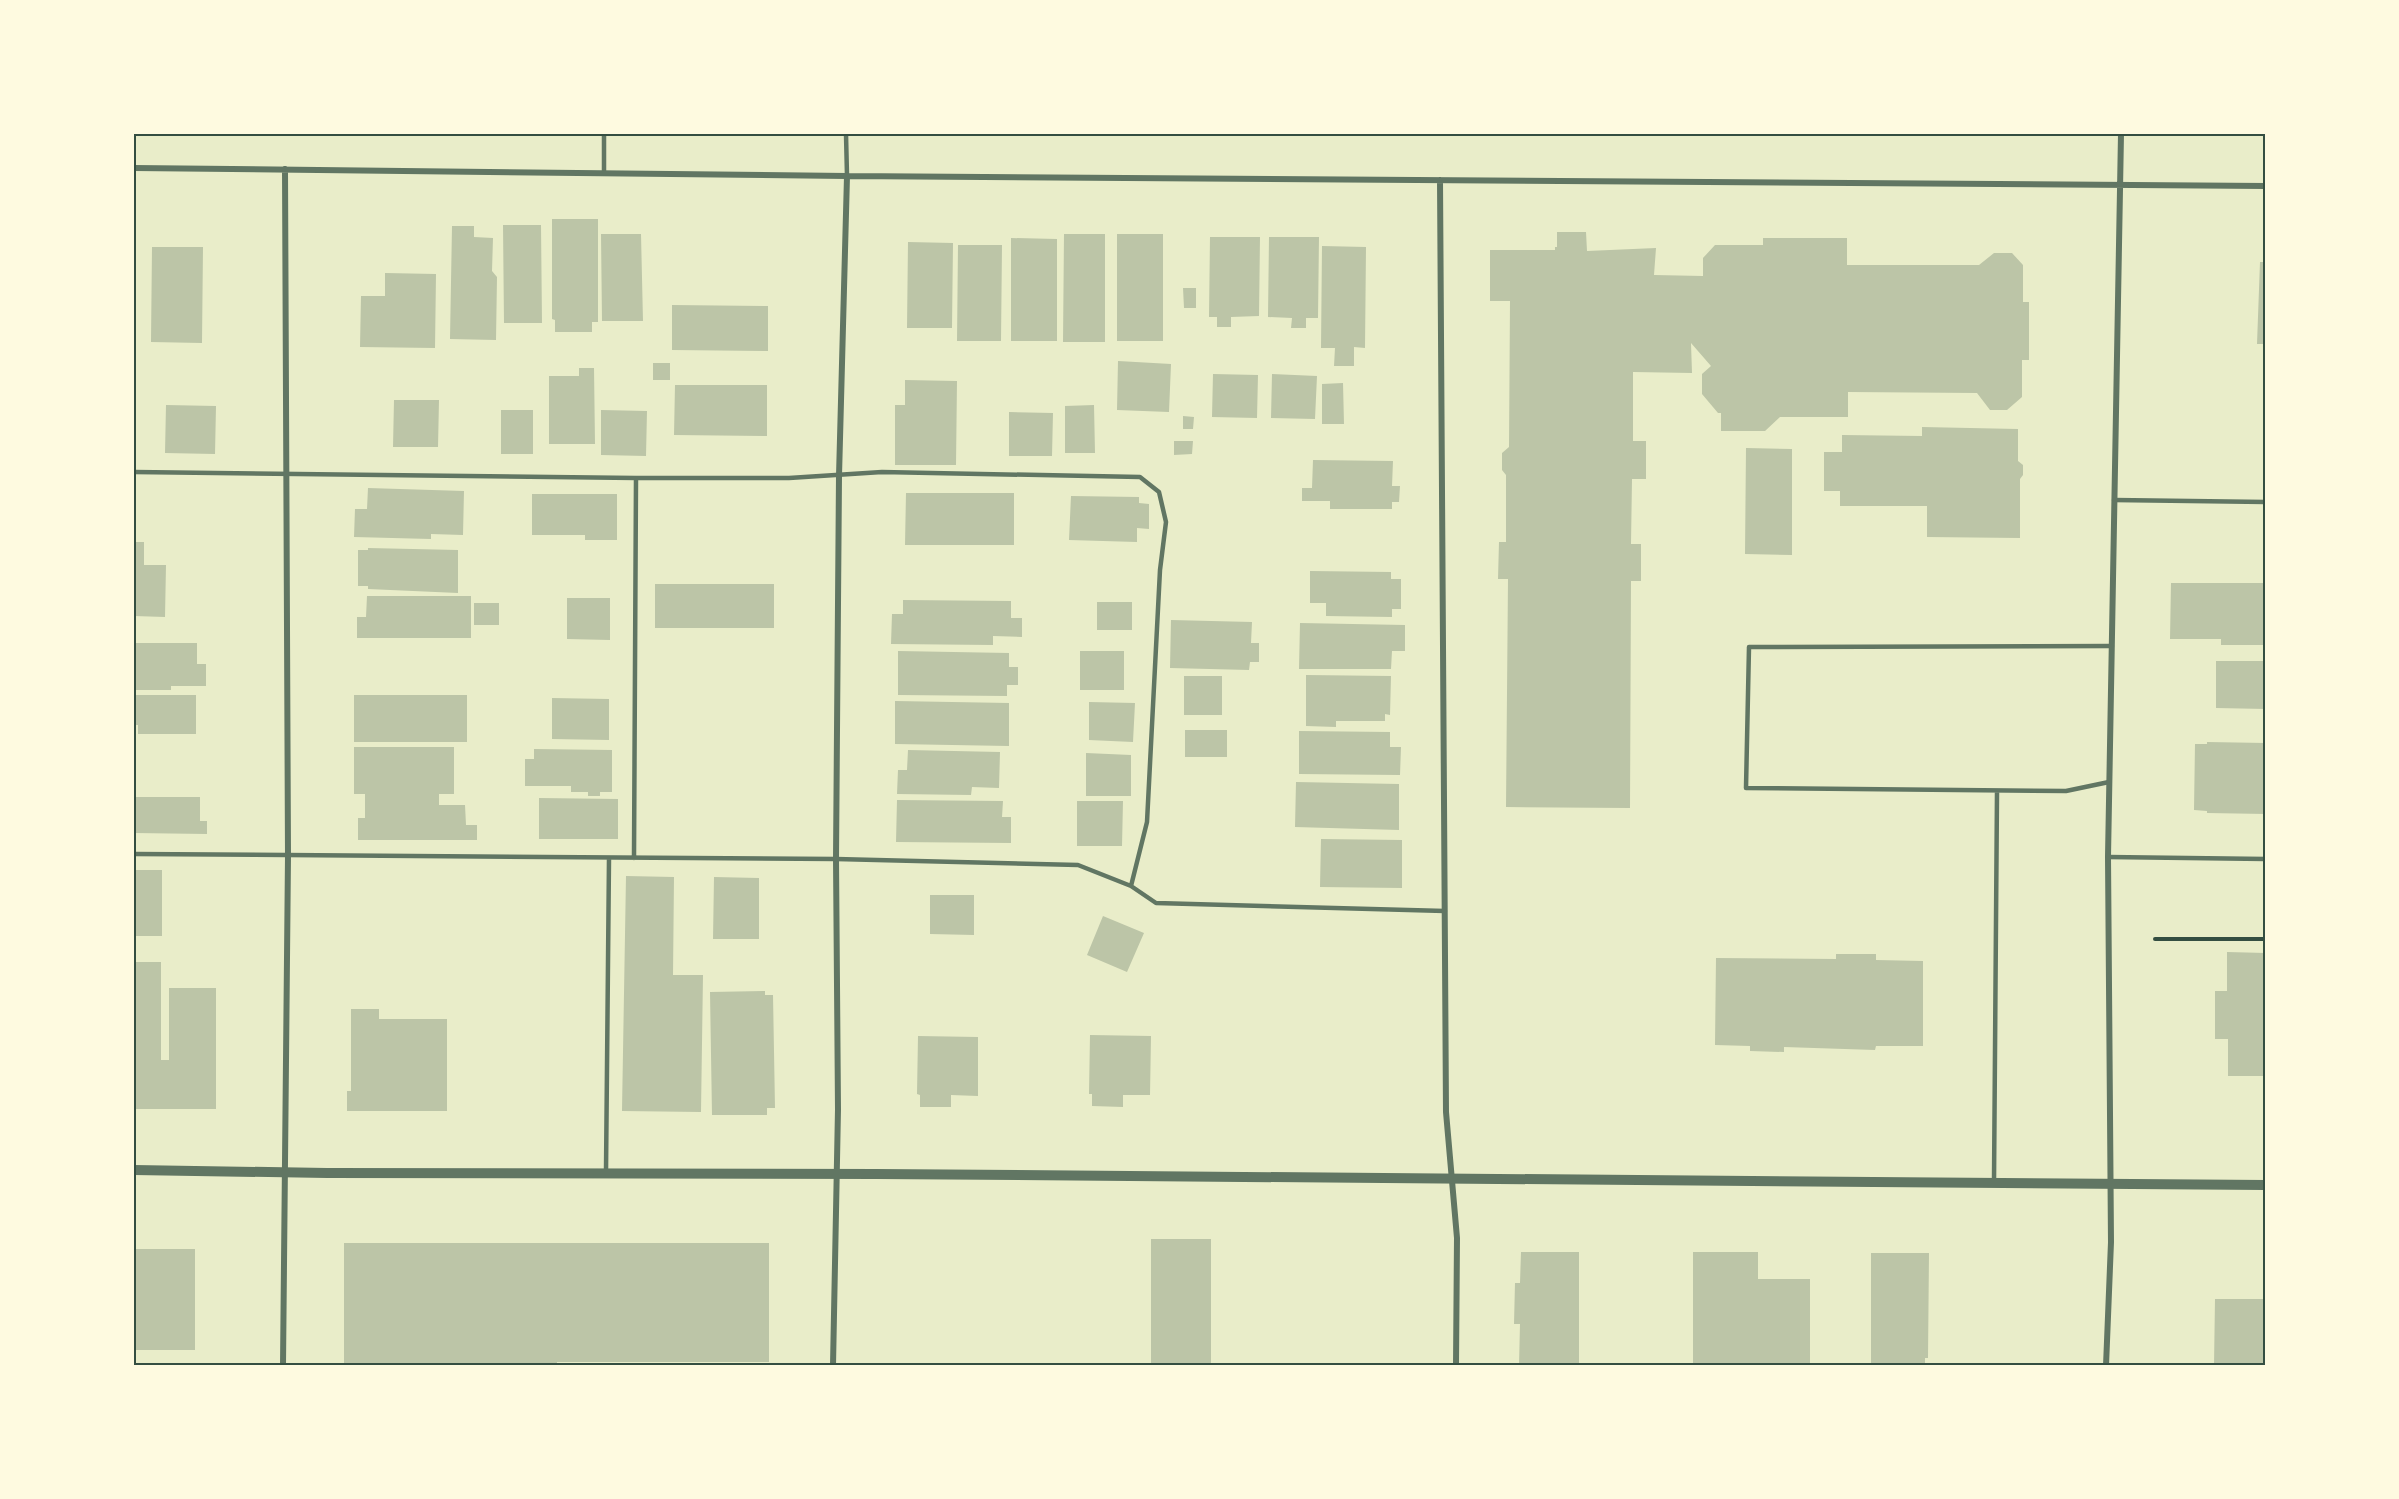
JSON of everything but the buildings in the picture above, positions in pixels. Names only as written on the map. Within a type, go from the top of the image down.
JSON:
[{"type":"street","points":[[2106,1365],[2111,1183],[2108,857],[2121,134]]},
{"type":"street","points":[[134,168],[847,176],[2265,186]]},
{"type":"street","points":[[283,1365],[288,856],[285,169]]},
{"type":"street","points":[[833,1365],[837,1174],[836,859],[839,476],[847,176]]},
{"type":"street","points":[[1440,180],[1446,1112],[1457,1238],[1456,1365]]},
{"type":"street","points":[[134,1170],[2265,1185]]},
{"type":"lane","points":[[604,134],[604,172]]},
{"type":"lane","points":[[846,134],[847,176]]},
{"type":"lane","points":[[134,472],[285,472],[636,478],[839,476],[882,472],[1140,477],[1159,492],[1166,522],[1160,570],[1147,822],[1131,886]]},
{"type":"lane","points":[[634,858],[636,478]]},
{"type":"lane","points":[[2114,500],[2265,502]]},
{"type":"lane","points":[[2109,782],[2066,791],[1746,788],[1749,647],[2112,646]]},
{"type":"lane","points":[[1994,1182],[1997,792]]},
{"type":"lane","points":[[134,854],[836,859],[1078,865],[1131,886],[1156,903],[1444,911]]},
{"type":"lane","points":[[2108,857],[2265,859]]},
{"type":"lane","points":[[606,1172],[609,858]]},
{"type":"path","points":[[2155,939],[2265,939]]}]
